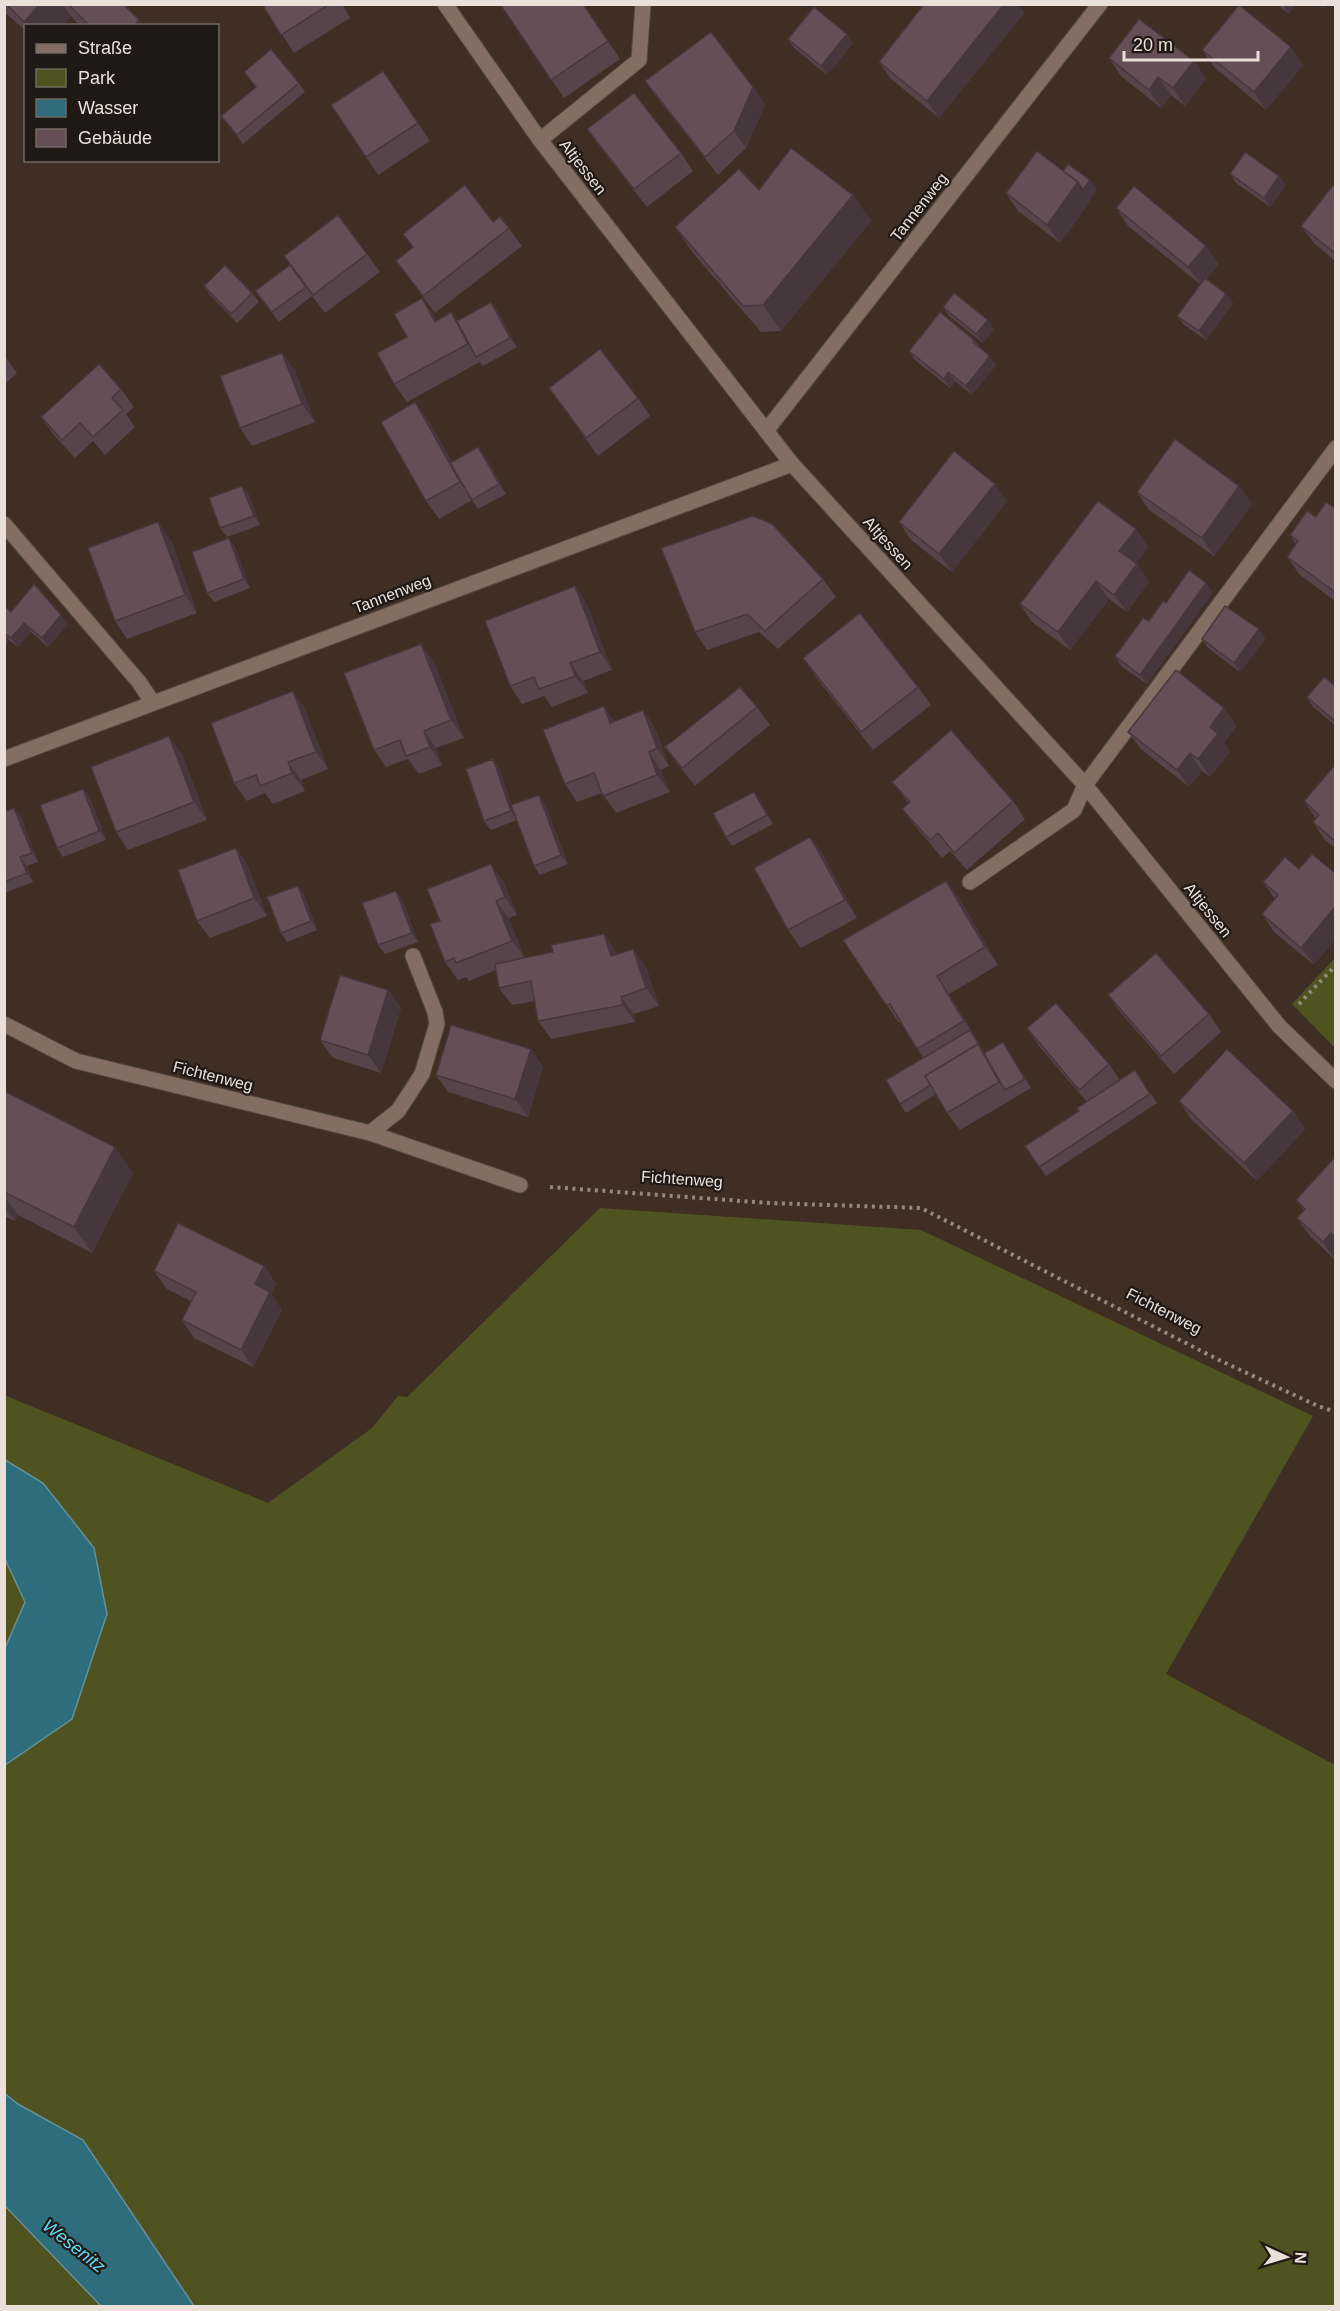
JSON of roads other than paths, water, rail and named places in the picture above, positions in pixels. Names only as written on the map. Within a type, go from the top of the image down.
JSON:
[{"type":"street","name":"Altjessen","points":[[445,4],[540,140],[792,464],[1085,785],[1279,1026],[1335,1081]]},
{"type":"street","points":[[540,140],[639,60],[643,4]]},
{"type":"street","name":"Tannenweg","points":[[766,431],[1100,4]]},
{"type":"street","points":[[970,882],[1074,810],[1085,785],[1335,448]]},
{"type":"street","name":"Tannenweg","points":[[4,759],[792,464]]},
{"type":"street","points":[[4,524],[139,682],[153,703]]},
{"type":"street","points":[[370,1133],[398,1111],[422,1074],[437,1024],[435,1012],[413,956]]},
{"type":"street","name":"Fichtenweg","points":[[4,1024],[76,1061],[370,1133],[520,1185]]},
{"type":"water","points":[[5,1460],[43,1483],[94,1548],[107,1614],[72,1719],[5,1765],[5,1648],[25,1602],[5,1559]]},
{"type":"water","name":"Wesenitz","points":[[4,2093],[18,2104],[83,2140],[194,2306],[101,2306],[5,2206]]}]
